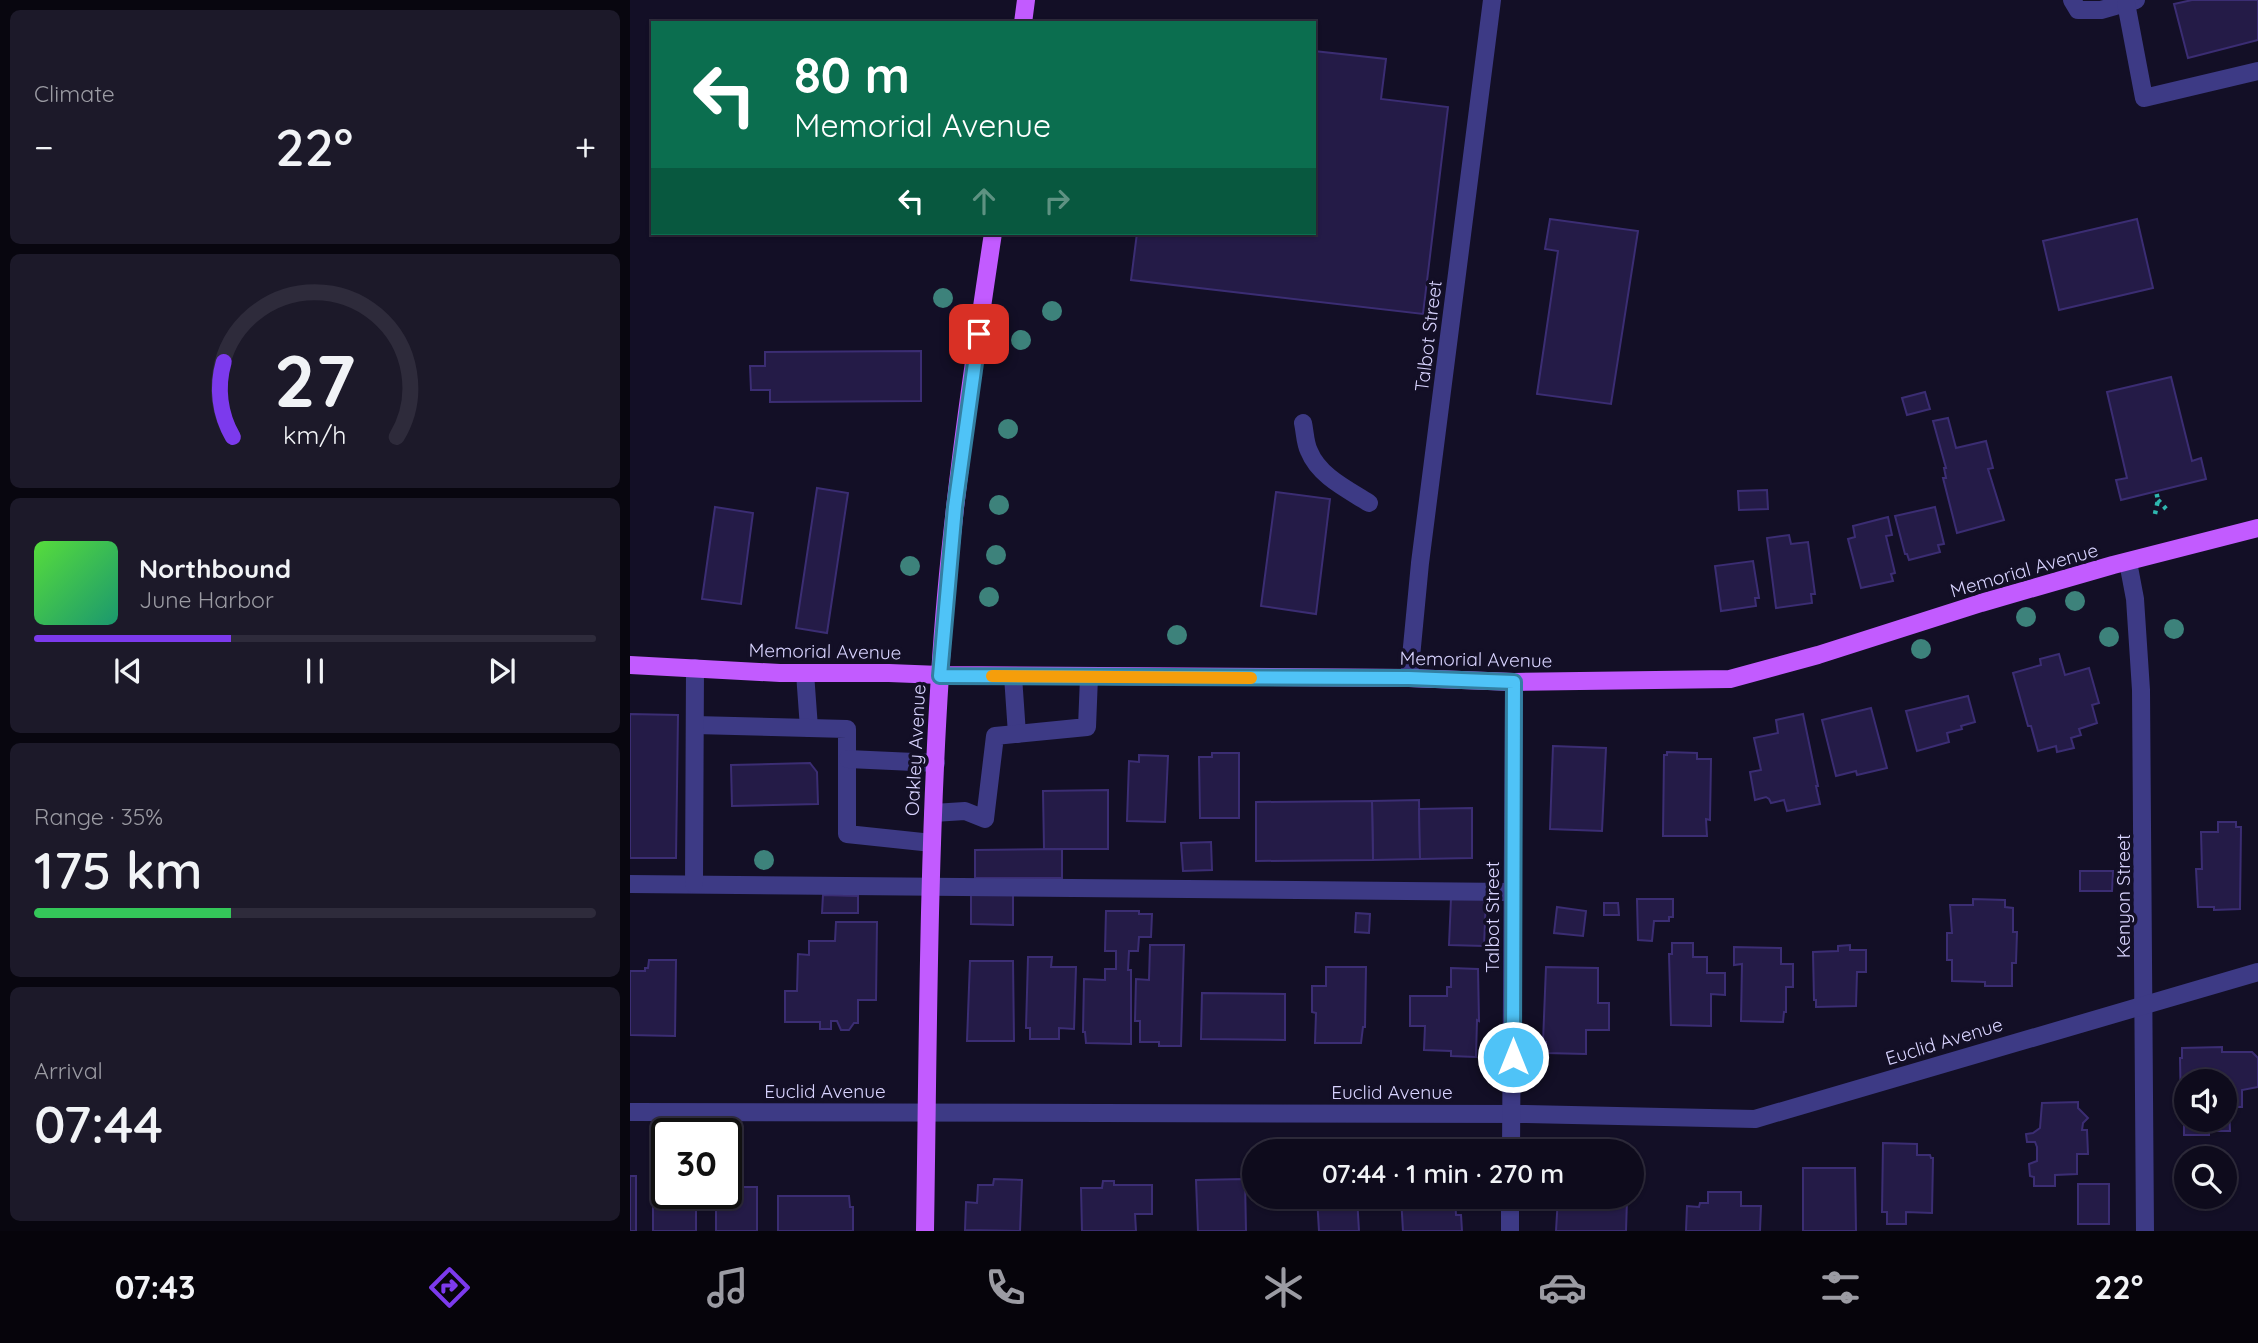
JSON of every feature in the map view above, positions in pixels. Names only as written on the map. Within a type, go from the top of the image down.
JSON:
[{"type":"main road","points":[[1023,21],[1026,0]]},
{"type":"main road","name":"Oakley Avenue","points":[[925,1231],[929,888],[940,676],[955,507],[993,235]]},
{"type":"main road","name":"Memorial Avenue","points":[[630,666],[940,676],[1409,678],[1514,682],[1730,679],[1818,655],[1981,603],[2258,528]]},
{"type":"street","name":"Talbot Street","points":[[1409,678],[1421,550],[1492,0]]},
{"type":"street","points":[[2072,0],[2078,10],[2101,10],[2131,2],[2144,97],[2258,71]]},
{"type":"street","points":[[1303,423],[1308,450],[1318,467],[1335,482],[1369,503]]},
{"type":"street","name":"Kenyon Street","points":[[2128,562],[2135,599],[2141,690],[2145,1231]]},
{"type":"street","points":[[694,884],[695,668]]},
{"type":"street","points":[[805,673],[809,728]]},
{"type":"street","points":[[1013,676],[1017,734]]},
{"type":"street","points":[[933,813],[965,811],[985,819],[995,736],[1087,727],[1089,677]]},
{"type":"street","name":"Talbot Street","points":[[1511,1139],[1514,682]]},
{"type":"street","points":[[695,725],[848,729],[847,834],[932,843]]},
{"type":"street","points":[[848,760],[936,763]]},
{"type":"street","points":[[630,884],[1513,892]]},
{"type":"street","name":"Euclid Avenue","points":[[630,1112],[1512,1114],[1755,1119],[2258,972]]},
{"type":"street","points":[[1510,1209],[1510,1231]]},
{"type":"path","points":[[2155,514],[2158,500],[2156,492]]},
{"type":"path","points":[[2158,500],[2168,511]]},
{"type":"building","points":[[2192,0],[2258,0],[2258,40],[2188,58],[2174,4]]},
{"type":"building","points":[[1316,51],[1386,59],[1381,99],[1448,107],[1423,314],[1131,280],[1137,235],[1316,235]]},
{"type":"building","points":[[1550,219],[1638,231],[1611,404],[1537,394],[1558,251],[1545,249]]},
{"type":"building","points":[[2137,219],[2153,288],[2059,310],[2043,241]]},
{"type":"building","points":[[921,351],[921,401],[770,402],[770,390],[751,390],[750,366],[765,366],[765,352]]},
{"type":"building","points":[[2171,377],[2192,461],[2201,458],[2206,479],[2121,500],[2116,480],[2127,478],[2107,392]]},
{"type":"building","points":[[1925,392],[1930,409],[1907,415],[1902,398]]},
{"type":"building","points":[[1948,418],[1956,448],[1986,441],[1993,468],[1988,469],[2004,520],[1957,533],[1943,478],[1946,478],[1946,468],[1933,421]]},
{"type":"building","points":[[817,488],[848,493],[827,633],[796,628]]},
{"type":"building","points":[[1767,490],[1768,509],[1739,510],[1738,491]]},
{"type":"building","points":[[1276,492],[1330,499],[1316,614],[1261,606]]},
{"type":"building","points":[[715,507],[753,513],[741,604],[702,599]]},
{"type":"building","points":[[1935,507],[1944,544],[1938,545],[1940,552],[1909,560],[1895,516]]},
{"type":"building","points":[[1888,517],[1892,535],[1886,536],[1895,573],[1891,574],[1893,581],[1861,588],[1848,539],[1855,537],[1853,526]]},
{"type":"building","points":[[1789,535],[1791,544],[1808,542],[1815,594],[1811,594],[1812,603],[1776,608],[1767,538]]},
{"type":"building","points":[[1753,561],[1759,598],[1755,598],[1756,606],[1721,611],[1715,566]]},
{"type":"building","points":[[2059,654],[2065,675],[2089,668],[2099,703],[2092,705],[2097,723],[2079,729],[2081,735],[2071,738],[2074,748],[2057,752],[2056,746],[2038,751],[2013,673],[2041,665],[2040,659]]},
{"type":"building","points":[[1968,696],[1975,722],[1947,733],[1949,742],[1917,751],[1906,711]]},
{"type":"building","points":[[1871,708],[1887,768],[1857,775],[1856,771],[1836,776],[1822,720]]},
{"type":"building","points":[[630,714],[678,715],[676,858],[630,858]]},
{"type":"building","points":[[1803,714],[1820,804],[1787,811],[1784,800],[1771,803],[1766,797],[1755,800],[1750,772],[1761,770],[1754,738],[1778,733],[1776,720]]},
{"type":"building","points":[[1553,746],[1606,748],[1602,831],[1550,829]]},
{"type":"building","points":[[1667,752],[1697,753],[1697,759],[1711,759],[1710,820],[1706,819],[1707,836],[1663,836],[1664,755],[1667,755]]},
{"type":"building","points":[[1212,753],[1239,753],[1239,818],[1200,818],[1199,757],[1212,757]]},
{"type":"building","points":[[1139,755],[1168,756],[1165,822],[1127,821],[1129,761],[1139,762]]},
{"type":"building","points":[[810,763],[817,772],[818,804],[732,806],[731,765]]},
{"type":"building","points":[[1108,790],[1108,849],[1044,849],[1043,791]]},
{"type":"building","points":[[1419,800],[1420,859],[1373,860],[1372,801]]},
{"type":"building","points":[[1372,801],[1373,860],[1256,861],[1256,802]]},
{"type":"building","points":[[1472,808],[1472,858],[1420,859],[1419,809]]},
{"type":"building","points":[[2218,822],[2236,822],[2236,827],[2241,827],[2240,909],[2214,910],[2214,907],[2198,907],[2196,869],[2202,869],[2201,832],[2218,832]]},
{"type":"building","points":[[1211,842],[1212,870],[1183,871],[1181,843]]},
{"type":"building","points":[[1062,849],[1062,878],[975,878],[975,850]]},
{"type":"building","points":[[2080,871],[2113,871],[2112,891],[2080,891]]},
{"type":"building","points":[[971,893],[1013,893],[1013,925],[971,924]]},
{"type":"building","points":[[823,895],[858,896],[858,913],[822,913]]},
{"type":"building","points":[[1451,898],[1486,898],[1484,946],[1449,945]]},
{"type":"building","points":[[1637,899],[1673,899],[1673,917],[1669,917],[1669,921],[1654,921],[1652,941],[1638,940]]},
{"type":"building","points":[[1973,899],[2005,900],[2005,907],[2013,908],[2013,932],[2017,932],[2016,963],[2012,963],[2012,986],[1985,986],[1985,982],[1952,981],[1952,960],[1947,960],[1947,933],[1952,933],[1950,905],[1973,905]]},
{"type":"building","points":[[1604,903],[1618,903],[1619,915],[1604,915]]},
{"type":"building","points":[[1557,907],[1586,911],[1583,936],[1554,933]]},
{"type":"building","points":[[1106,911],[1139,911],[1139,914],[1152,914],[1151,937],[1139,937],[1138,951],[1129,951],[1131,1044],[1086,1043],[1083,1032],[1084,979],[1105,980],[1105,969],[1116,969],[1116,951],[1105,951]]},
{"type":"building","points":[[1356,913],[1370,914],[1369,933],[1355,932]]},
{"type":"building","points":[[836,922],[877,922],[876,1000],[858,1000],[858,1023],[854,1023],[849,1030],[841,1030],[837,1021],[831,1021],[831,1029],[820,1029],[820,1022],[785,1022],[785,991],[797,991],[798,954],[809,955],[809,941],[835,941]]},
{"type":"building","points":[[1672,943],[1693,943],[1693,957],[1707,957],[1707,973],[1725,973],[1725,995],[1711,994],[1711,1026],[1671,1025],[1669,954],[1672,954]]},
{"type":"building","points":[[1150,945],[1184,945],[1181,1046],[1159,1046],[1159,1042],[1140,1042],[1140,1021],[1135,1021],[1136,979],[1149,980]]},
{"type":"building","points":[[1850,945],[1850,950],[1866,950],[1866,972],[1857,972],[1856,1006],[1816,1007],[1813,952],[1838,951],[1838,946]]},
{"type":"building","points":[[1734,947],[1781,948],[1781,964],[1793,964],[1793,987],[1786,987],[1786,1012],[1783,1022],[1741,1021],[1742,964],[1734,965]]},
{"type":"building","points":[[1028,957],[1052,957],[1051,967],[1076,967],[1074,1029],[1059,1028],[1059,1039],[1030,1039],[1030,1028],[1026,1028]]},
{"type":"building","points":[[649,960],[676,960],[675,1036],[630,1035],[630,971],[645,971]]},
{"type":"building","points":[[970,961],[1013,961],[1014,1041],[967,1041]]},
{"type":"building","points":[[1326,967],[1366,967],[1365,1027],[1361,1043],[1315,1043],[1316,1013],[1312,1012],[1312,986],[1326,986]]},
{"type":"building","points":[[1546,967],[1598,968],[1598,1003],[1609,1003],[1609,1030],[1586,1030],[1586,1054],[1546,1053],[1546,1042],[1543,1042]]},
{"type":"building","points":[[1451,968],[1478,969],[1479,1021],[1477,1020],[1476,1057],[1451,1056],[1451,1051],[1424,1050],[1425,1026],[1410,1026],[1410,996],[1447,996],[1447,987],[1451,987]]},
{"type":"building","points":[[1202,993],[1285,994],[1285,1040],[1201,1039]]},
{"type":"building","points":[[2222,1047],[2222,1052],[2252,1052],[2258,1058],[2258,1087],[2242,1090],[2242,1107],[2237,1107],[2237,1069],[2180,1069],[2182,1048]]},
{"type":"building","points":[[2078,1102],[2078,1108],[2088,1118],[2083,1123],[2082,1130],[2087,1130],[2088,1154],[2077,1154],[2077,1174],[2055,1175],[2055,1186],[2034,1186],[2029,1164],[2037,1161],[2037,1147],[2035,1142],[2027,1142],[2026,1134],[2040,1128],[2042,1103]]},
{"type":"building","points":[[2184,1132],[2209,1132],[2209,1135],[2184,1135]]},
{"type":"building","points":[[1883,1143],[1917,1144],[1917,1155],[1930,1155],[1933,1158],[1932,1213],[1906,1212],[1906,1224],[1887,1224],[1887,1212],[1882,1212]]},
{"type":"building","points":[[1803,1168],[1855,1168],[1856,1231],[1803,1231]]},
{"type":"building","points":[[630,1176],[636,1176],[636,1231],[630,1231]]},
{"type":"building","points":[[994,1179],[1022,1180],[1020,1231],[965,1230],[966,1202],[977,1203],[978,1185],[993,1185]]},
{"type":"building","points":[[1242,1179],[1242,1209],[1246,1209],[1246,1231],[1198,1231],[1196,1180]]},
{"type":"building","points":[[1103,1181],[1114,1181],[1114,1185],[1152,1185],[1152,1214],[1135,1214],[1136,1231],[1082,1231],[1081,1188],[1102,1188]]},
{"type":"building","points":[[2078,1184],[2109,1184],[2109,1224],[2078,1224]]},
{"type":"building","points":[[742,1187],[757,1187],[757,1231],[716,1231],[716,1209],[742,1209]]},
{"type":"building","points":[[1708,1192],[1741,1192],[1741,1206],[1761,1206],[1760,1231],[1686,1231],[1687,1206],[1699,1207],[1700,1203],[1708,1203]]},
{"type":"building","points":[[778,1196],[849,1196],[850,1207],[853,1207],[853,1231],[778,1231]]},
{"type":"building","points":[[653,1209],[696,1209],[696,1231],[653,1231]]},
{"type":"building","points":[[1318,1209],[1358,1209],[1359,1231],[1319,1231]]},
{"type":"building","points":[[1402,1209],[1456,1209],[1456,1215],[1461,1215],[1462,1231],[1403,1231]]},
{"type":"building","points":[[1557,1209],[1627,1209],[1626,1231],[1556,1231]]},
{"type":"slow traffic","points":[[992,676],[1251,678]]},
{"type":"route","points":[[979,334],[955,507],[940,676],[1409,678],[1514,682],[1513,1057]]}]
